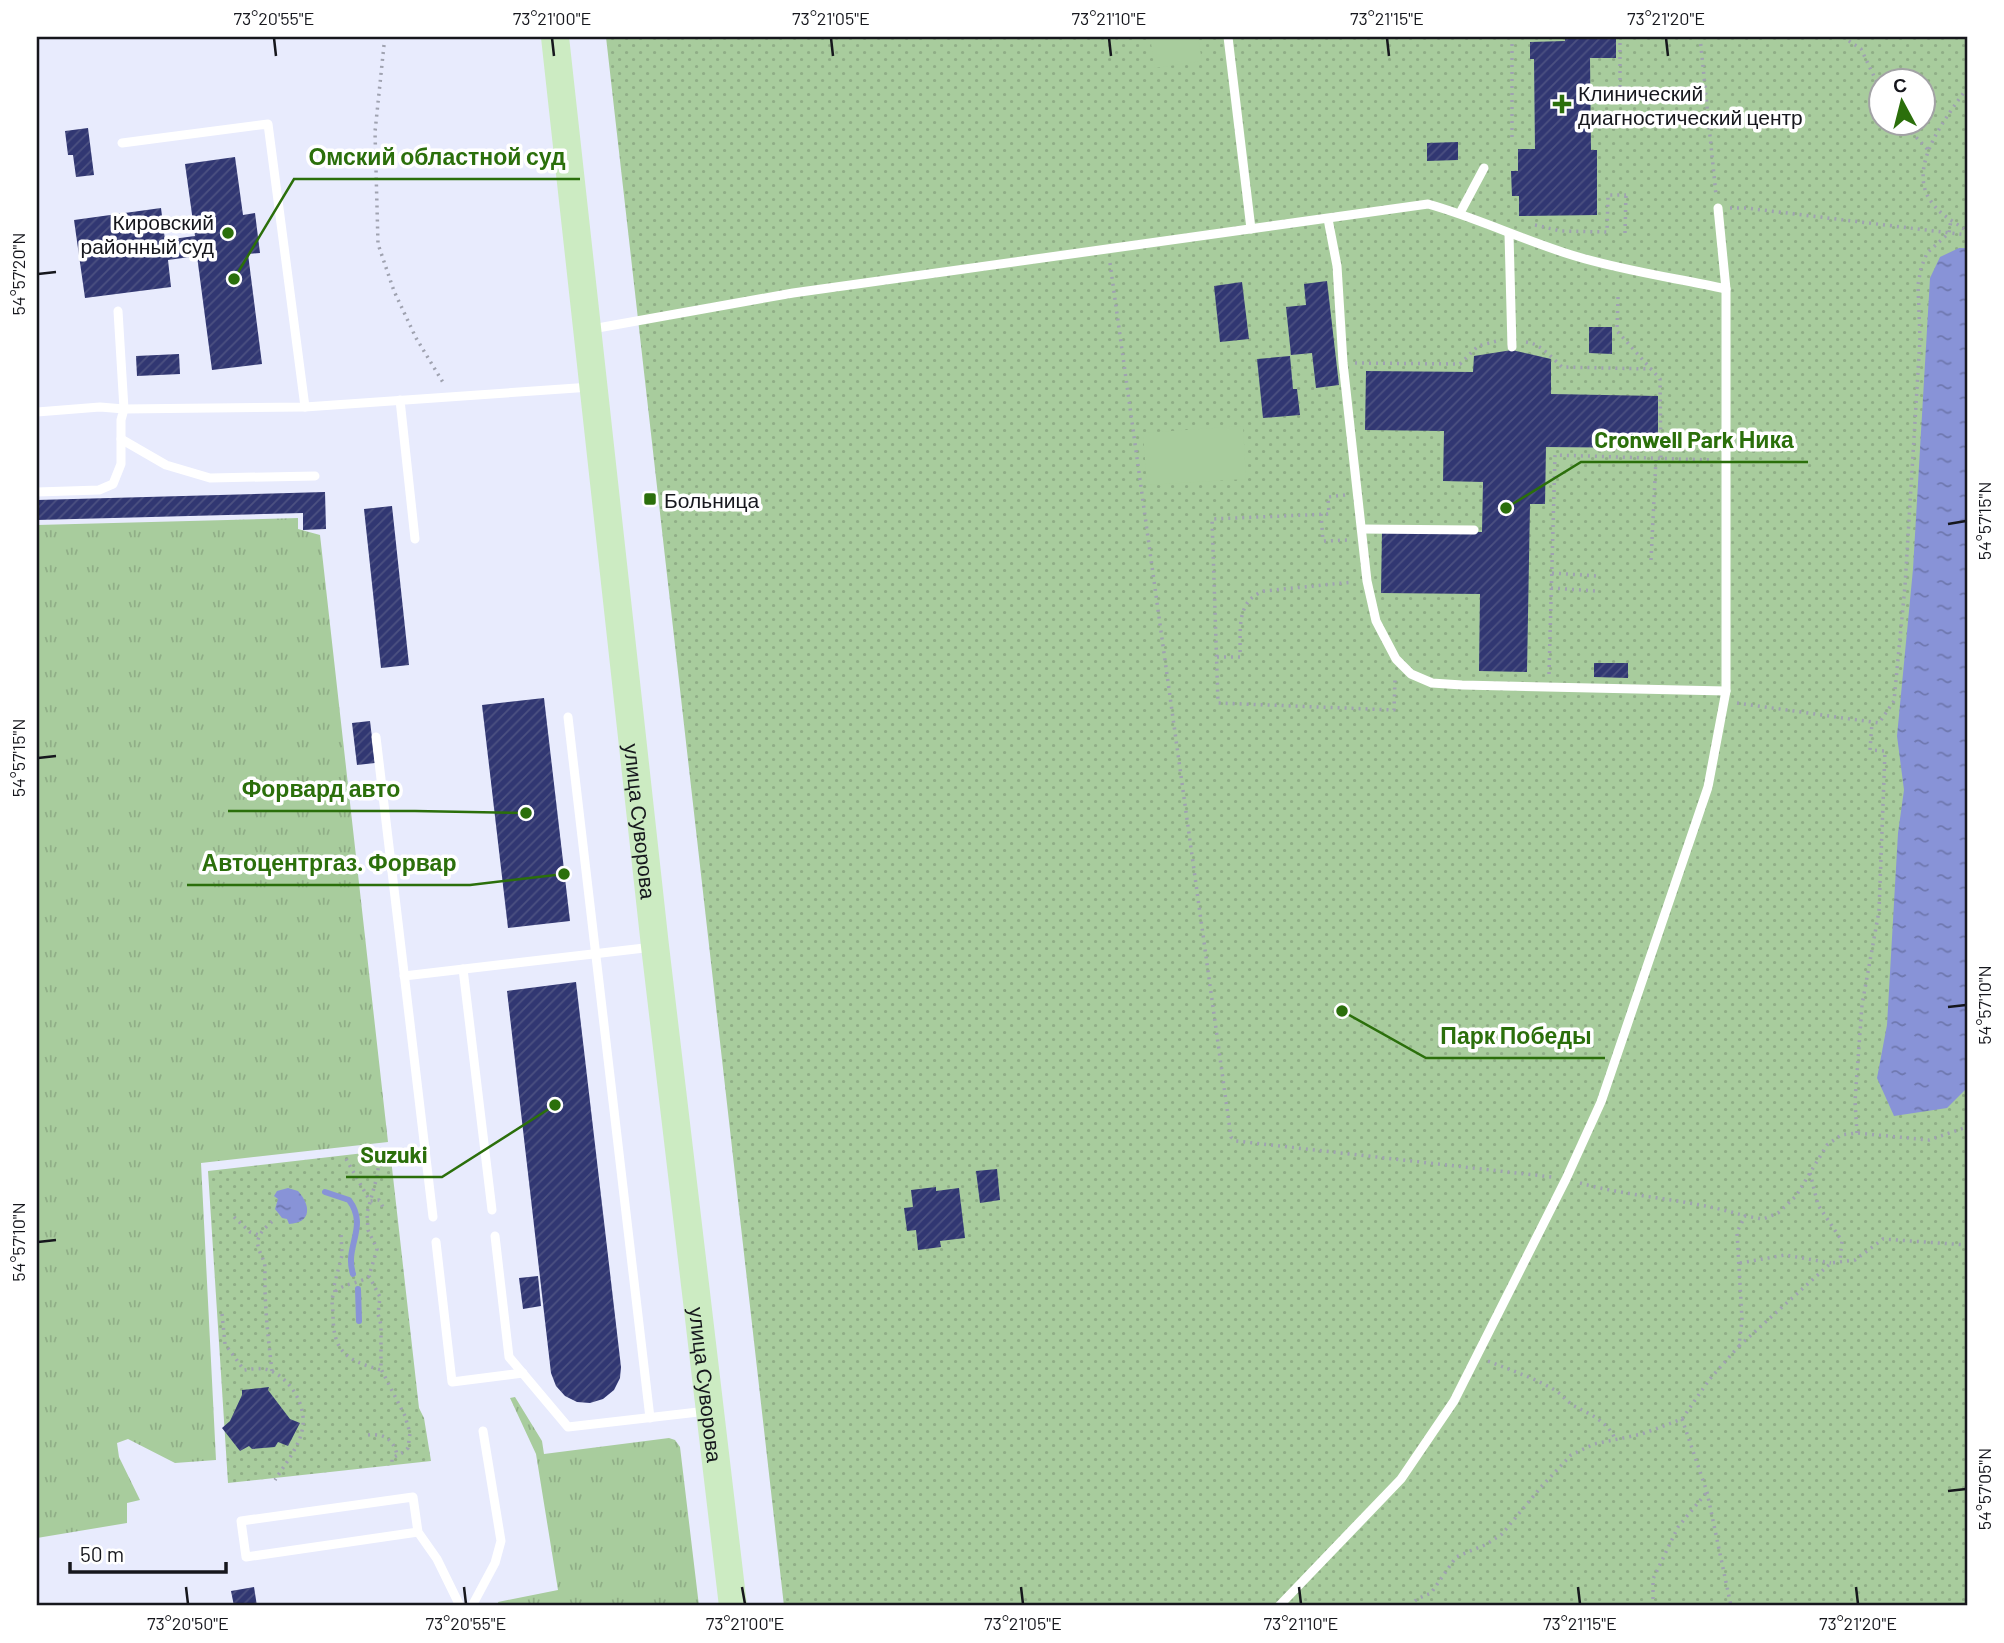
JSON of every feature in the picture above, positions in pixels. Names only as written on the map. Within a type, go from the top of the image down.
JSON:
[{"type":"main road","name":"улица Суворова","points":[[555,37],[655,946],[733,1606]]},
{"type":"lane","points":[[1228,37],[1251,229]]},
{"type":"lane","points":[[122,143],[268,124],[305,407]]},
{"type":"lane","points":[[1460,214],[1484,168]]},
{"type":"lane","points":[[586,330],[793,293],[1428,205],[1577,257],[1726,289]]},
{"type":"lane","points":[[1279,1606],[1401,1479],[1454,1401],[1566,1180],[1601,1102],[1708,787],[1726,691],[1726,289],[1718,208]]},
{"type":"lane","points":[[1328,219],[1337,266],[1343,363],[1367,581],[1376,621],[1396,659],[1412,674],[1432,683],[1726,691]]},
{"type":"lane","points":[[1510,234],[1512,344]]},
{"type":"lane","points":[[37,492],[99,490],[113,484],[121,464],[124,409],[118,311]]},
{"type":"lane","points":[[37,411],[100,407],[305,407],[593,387]]},
{"type":"lane","points":[[400,400],[415,539]]},
{"type":"lane","points":[[121,439],[166,465],[210,478],[315,476]]},
{"type":"lane","points":[[1362,534],[1474,530]]},
{"type":"lane","points":[[568,717],[650,1418]]},
{"type":"lane","points":[[376,737],[433,1217]]},
{"type":"lane","points":[[404,976],[655,946]]},
{"type":"lane","points":[[463,969],[492,1210]]},
{"type":"lane","points":[[495,1236],[509,1357],[568,1427],[709,1411]]},
{"type":"lane","points":[[436,1242],[452,1382],[523,1373]]},
{"type":"lane","points":[[472,1606],[495,1563],[501,1541],[483,1431]]},
{"type":"lane","points":[[418,1532],[246,1558],[241,1521],[413,1496],[418,1532],[438,1559],[460,1606]]},
{"type":"path","points":[[1512,37],[1512,141]]},
{"type":"path","points":[[1620,37],[1620,101]]},
{"type":"path","points":[[1700,37],[1718,208],[1746,208],[1967,233]]},
{"type":"path","points":[[1843,37],[1861,49],[1869,66]]},
{"type":"path","points":[[384,45],[376,132],[378,244],[394,291],[416,338],[452,397]]},
{"type":"path","points":[[1967,88],[1928,150],[1923,165],[1923,183],[1931,203],[1967,233]]},
{"type":"path","points":[[1915,136],[1928,150]]},
{"type":"path","points":[[1527,223],[1561,231],[1607,232],[1608,195],[1626,194],[1625,233]]},
{"type":"path","points":[[1725,702],[1879,723],[1894,701],[1908,545],[1920,339],[1918,285],[1927,253],[1949,233],[1951,220]]},
{"type":"path","points":[[1108,250],[1231,1137],[1236,1141],[1566,1180],[1608,1191],[1715,1206],[1763,1219],[1778,1213],[1796,1196],[1826,1145],[1841,1135],[1857,1133],[1929,1140],[1967,1127]]},
{"type":"path","points":[[1618,297],[1617,331],[1660,379],[1659,459],[1651,559]]},
{"type":"path","points":[[1611,308],[1617,308]]},
{"type":"path","points":[[1343,363],[1460,364],[1478,346],[1494,341],[1512,344],[1531,342],[1545,351],[1562,368],[1651,369]]},
{"type":"path","points":[[1549,687],[1555,455],[1725,461]]},
{"type":"path","points":[[1359,494],[1328,497],[1329,514],[1212,519],[1218,703],[1394,710],[1396,659]]},
{"type":"path","points":[[1321,514],[1323,541],[1362,534]]},
{"type":"path","points":[[1552,573],[1597,576]]},
{"type":"path","points":[[1217,657],[1241,657],[1241,619],[1251,595],[1264,591],[1367,581]]},
{"type":"path","points":[[1551,589],[1596,591]]},
{"type":"path","points":[[1857,1133],[1855,1101],[1863,1005],[1878,911],[1885,751],[1870,750],[1872,723]]},
{"type":"path","points":[[335,1292],[342,1287],[364,1281],[369,1276],[377,1249],[368,1230],[367,1213],[377,1177],[379,1161],[376,1155]]},
{"type":"path","points":[[346,1159],[370,1201]]},
{"type":"path","points":[[1810,1173],[1818,1205],[1842,1241],[1840,1262]]},
{"type":"path","points":[[370,1201],[379,1200],[384,1209]]},
{"type":"path","points":[[1739,1346],[1742,1319],[1737,1232],[1745,1216]]},
{"type":"path","points":[[234,1217],[250,1232],[259,1235]]},
{"type":"path","points":[[271,1371],[263,1280],[265,1264],[258,1250],[259,1235],[273,1221]]},
{"type":"path","points":[[341,1233],[342,1255],[332,1302],[338,1347],[353,1360],[381,1371]]},
{"type":"path","points":[[1739,1264],[1785,1255],[1831,1262],[1855,1260],[1883,1239],[1967,1245]]},
{"type":"path","points":[[1410,1606],[1418,1598],[1431,1593],[1456,1557],[1487,1544],[1502,1534],[1571,1455],[1594,1444],[1642,1434],[1682,1419],[1709,1380],[1739,1346],[1831,1262]]},
{"type":"path","points":[[369,1276],[380,1297],[378,1314],[381,1325],[381,1371],[398,1400],[410,1433],[408,1448],[392,1458],[393,1463]]},
{"type":"path","points":[[222,1314],[225,1344],[244,1370],[271,1371],[296,1392],[303,1413],[303,1427],[297,1443],[275,1480]]},
{"type":"path","points":[[1476,1357],[1530,1377],[1556,1390],[1570,1404],[1590,1414],[1611,1430],[1615,1439]]},
{"type":"path","points":[[1682,1419],[1707,1492],[1731,1606]]},
{"type":"path","points":[[368,1435],[388,1439],[395,1446],[397,1455]]},
{"type":"path","points":[[1653,1606],[1653,1579],[1678,1527],[1707,1492]]},
{"type":"green space","points":[[606,37],[1967,37],[1967,1606],[784,1606]]},
{"type":"green space","points":[[1150,37],[1198,37],[1202,61],[1155,68]]},
{"type":"green space","points":[[1243,426],[1246,479],[1147,485],[1143,433]]},
{"type":"green space","points":[[298,518],[298,529],[320,535],[388,1142],[201,1163],[216,1460],[175,1463],[128,1439],[117,1443],[119,1457],[140,1500],[127,1503],[127,1523],[37,1538],[37,525]]},
{"type":"green space","points":[[390,1150],[419,1408],[424,1418],[431,1461],[228,1483],[208,1171]]},
{"type":"green space","points":[[515,1397],[542,1441],[544,1454],[669,1438],[675,1440],[680,1447],[699,1606],[499,1606],[498,1602],[558,1590],[536,1454],[510,1398]]},
{"type":"water","points":[[1959,248],[1967,248],[1967,1088],[1947,1108],[1894,1116],[1877,1078],[1887,1025],[1898,833],[1904,790],[1897,736],[1913,569],[1930,278],[1940,257]]},
{"type":"water","points":[[288,1188],[298,1191],[307,1207],[305,1217],[297,1223],[289,1224],[275,1209],[278,1199],[274,1196],[277,1191]]},
{"type":"building","name":"Клинический диагностический центр","points":[[1565,37],[1616,37],[1616,58],[1590,58],[1591,150],[1597,150],[1597,215],[1519,216],[1519,196],[1512,196],[1511,171],[1518,171],[1518,149],[1535,149],[1534,59],[1530,59],[1530,42],[1565,41]]},
{"type":"building","points":[[88,128],[94,175],[76,177],[73,155],[68,155],[65,131]]},
{"type":"building","points":[[1458,142],[1458,160],[1427,161],[1427,143]]},
{"type":"building","points":[[235,157],[243,215],[255,213],[260,253],[248,254],[262,364],[212,370],[197,256],[168,260],[171,287],[85,298],[74,220],[161,208],[165,240],[195,236],[185,164]]},
{"type":"building","points":[[1327,281],[1339,385],[1316,388],[1312,353],[1291,355],[1286,307],[1306,305],[1304,284]]},
{"type":"building","points":[[1242,282],[1249,339],[1220,342],[1214,286]]},
{"type":"building","points":[[1589,327],[1612,327],[1612,354],[1589,353]]},
{"type":"building","points":[[1512,350],[1551,359],[1551,394],[1658,396],[1658,448],[1546,447],[1545,504],[1530,504],[1527,672],[1479,671],[1480,594],[1381,593],[1382,531],[1482,532],[1483,482],[1443,481],[1444,431],[1365,430],[1366,371],[1473,372],[1474,356]]},
{"type":"building","points":[[179,354],[180,374],[137,376],[136,356]]},
{"type":"building","points":[[1290,356],[1293,389],[1297,389],[1300,415],[1263,418],[1257,359]]},
{"type":"building","points":[[325,492],[326,529],[303,530],[303,513],[37,520],[37,500]]},
{"type":"building","points":[[392,506],[409,665],[381,668],[364,509]]},
{"type":"building","points":[[1594,663],[1628,663],[1628,678],[1594,677]]},
{"type":"building","points":[[544,698],[570,921],[508,928],[482,705]]},
{"type":"building","points":[[370,721],[375,763],[357,765],[352,723]]},
{"type":"building","points":[[576,982],[621,1367],[620,1378],[614,1390],[603,1399],[590,1403],[577,1402],[565,1396],[556,1386],[551,1373],[507,991]]},
{"type":"building","points":[[997,1169],[1000,1200],[980,1203],[976,1171]]},
{"type":"building","points":[[936,1187],[936,1191],[959,1188],[965,1238],[940,1241],[941,1247],[918,1250],[916,1230],[907,1231],[904,1208],[913,1207],[911,1190]]},
{"type":"building","points":[[538,1276],[541,1306],[523,1309],[519,1278]]},
{"type":"building","points":[[269,1387],[268,1390],[290,1419],[300,1423],[288,1446],[278,1442],[275,1447],[252,1449],[249,1446],[240,1451],[222,1428],[230,1421],[242,1390]]},
{"type":"building","points":[[254,1587],[257,1606],[234,1606],[231,1591]]},
{"type":"waterway","points":[[325,1192],[349,1200],[355,1210],[357,1228],[351,1254],[353,1274]]},
{"type":"waterway","points":[[358,1289],[359,1321]]},
{"type":"place","name":"Клинический диагностический центр","points":[[1562,104]]},
{"type":"place","name":"Кировский районный суд","points":[[228,233]]},
{"type":"place","name":"Омский областной суд","points":[[234,279]]},
{"type":"place","name":"Больница","points":[[650,499]]},
{"type":"place","name":"Cronwell Park Ника","points":[[1506,508]]},
{"type":"place","name":"Форвард авто","points":[[526,813]]},
{"type":"place","name":"Автоцентргаз. Форвар","points":[[564,874]]},
{"type":"place","name":"Парк Победы","points":[[1342,1011]]},
{"type":"place","name":"Suzuki","points":[[555,1105]]}]
